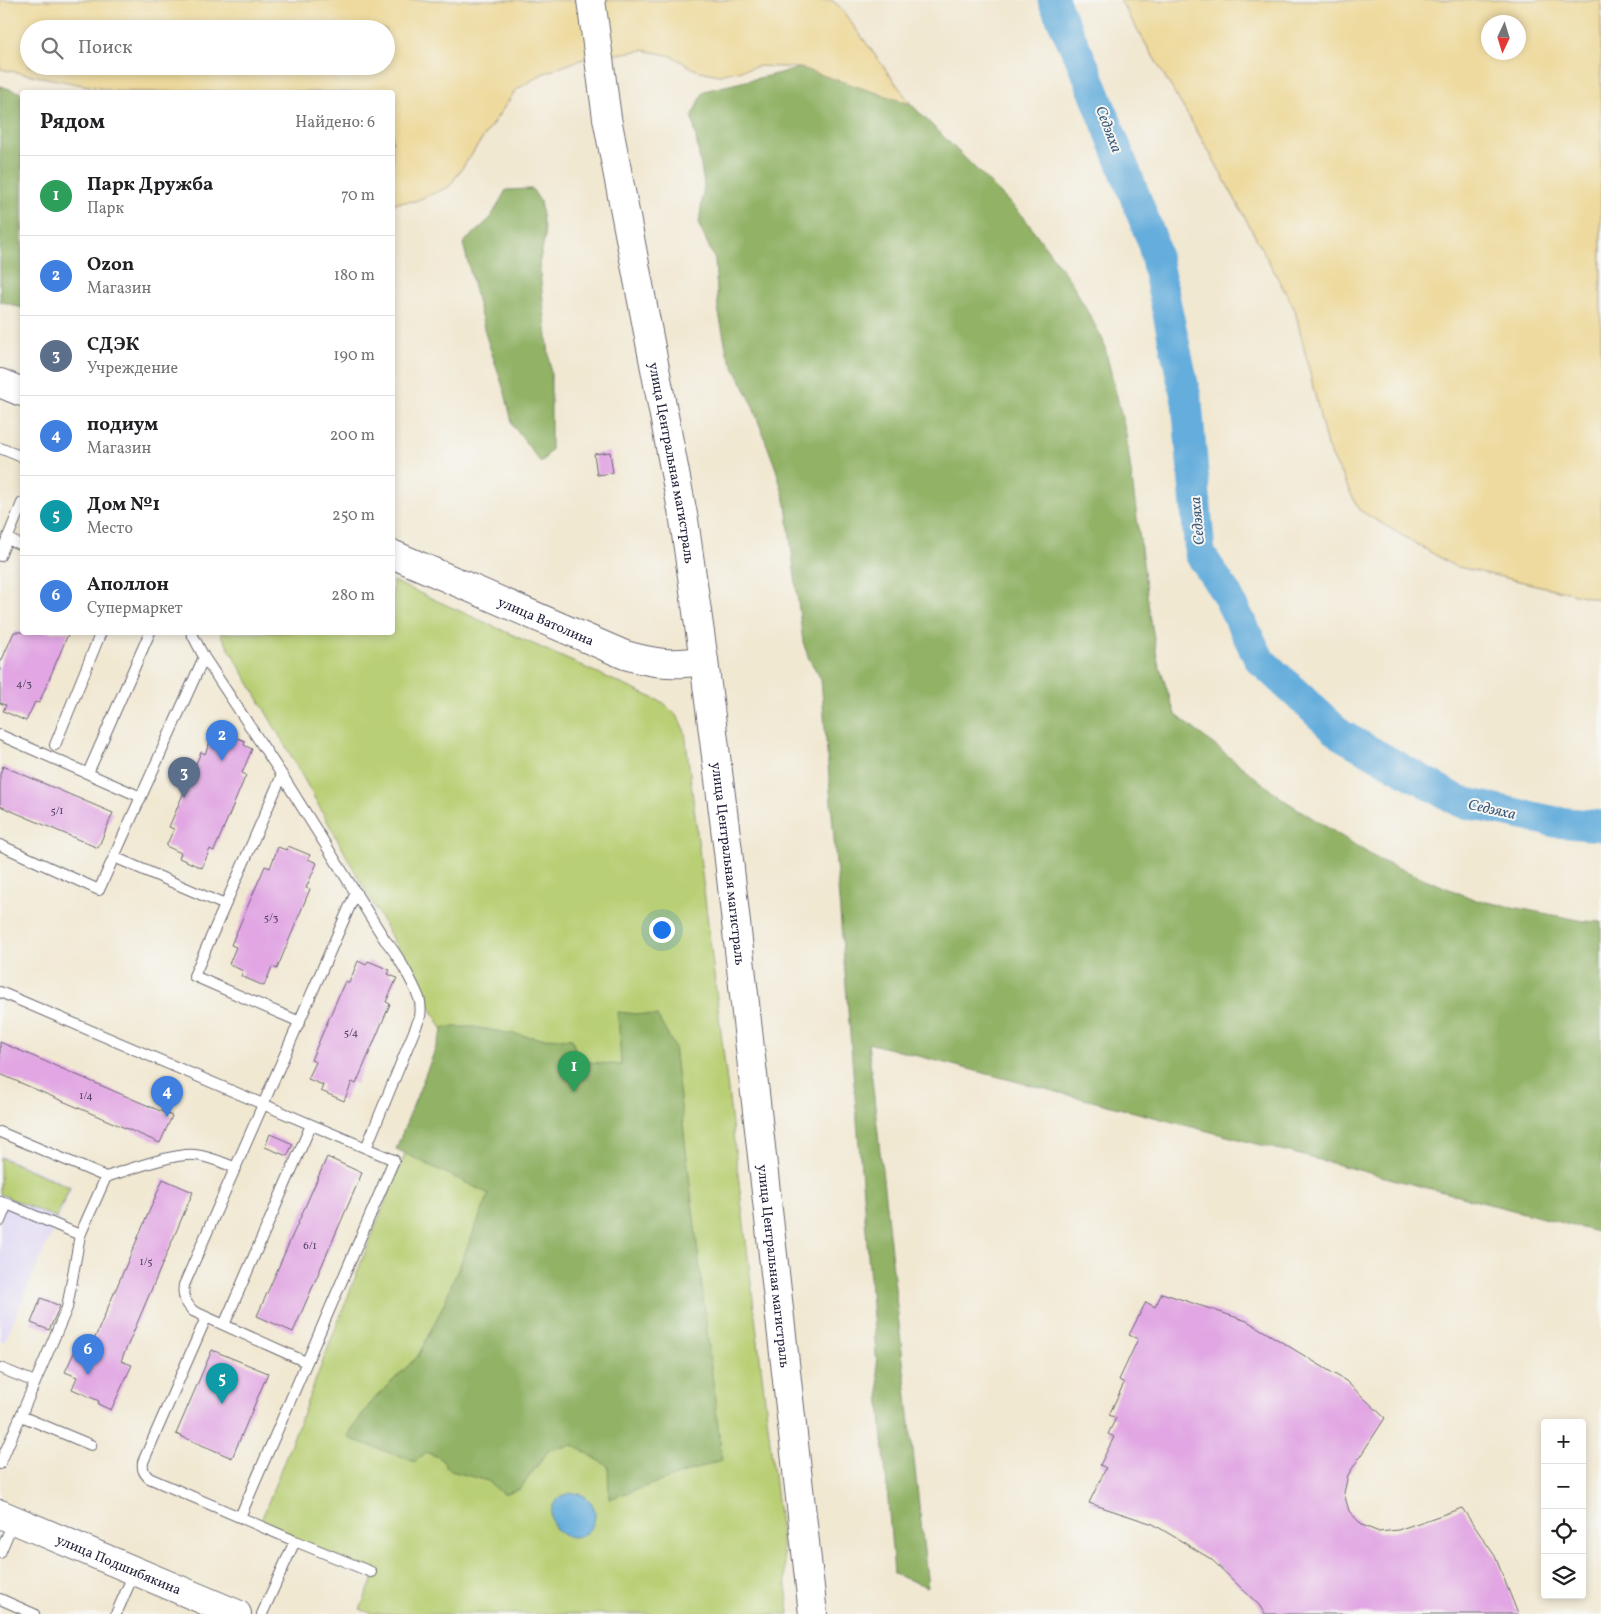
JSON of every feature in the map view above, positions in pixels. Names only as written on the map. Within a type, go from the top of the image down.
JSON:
[{"type":"main road","name":"улица Центральная магистраль","points":[[591,0],[607,118],[684,520],[704,661],[728,851],[813,1614]]},
{"type":"main road","points":[[0,383],[20,391]]},
{"type":"main road","name":"улица Ватолина","points":[[395,555],[625,655],[659,663],[676,664],[704,661]]},
{"type":"main road","name":"улица Подшибякина","points":[[7,1517],[237,1614]]},
{"type":"lane","points":[[0,448],[20,456]]},
{"type":"lane","points":[[0,556],[20,508]]},
{"type":"lane","points":[[7,539],[20,544]]},
{"type":"lane","points":[[55,745],[100,635]]},
{"type":"lane","points":[[88,773],[149,635]]},
{"type":"lane","points":[[193,635],[204,657],[282,775],[385,940],[393,948],[419,998],[420,1017],[366,1148]]},
{"type":"lane","points":[[0,845],[99,890],[204,657]]},
{"type":"lane","points":[[0,735],[141,797]]},
{"type":"lane","points":[[282,775],[194,976],[300,1022]]},
{"type":"lane","points":[[114,856],[224,905]]},
{"type":"lane","points":[[306,1362],[194,1311],[187,1305],[184,1298],[184,1285],[356,892]]},
{"type":"lane","points":[[0,992],[394,1160],[240,1517]]},
{"type":"lane","points":[[224,1325],[310,1124]]},
{"type":"lane","points":[[0,1132],[106,1176],[181,1155],[211,1158],[236,1168]]},
{"type":"lane","points":[[0,1464],[4,1442],[20,1416],[67,1308],[80,1235],[106,1176]]},
{"type":"lane","points":[[0,1221],[4,1202],[80,1235]]},
{"type":"lane","points":[[206,1318],[143,1462],[144,1474],[149,1478],[371,1572]]},
{"type":"lane","points":[[0,1368],[34,1382]]},
{"type":"lane","points":[[20,1416],[91,1445]]},
{"type":"lane","points":[[0,1554],[7,1517]]},
{"type":"lane","points":[[262,1614],[295,1540]]},
{"type":"lane","points":[[116,1614],[135,1571]]},
{"type":"lane","points":[[0,1599],[34,1614]]},
{"type":"shaded area","points":[[0,1155],[72,1186],[4,1342],[0,1340]]},
{"type":"green space","points":[[801,68],[911,104],[1023,216],[1072,283],[1103,340],[1126,434],[1149,609],[1158,662],[1175,714],[1284,800],[1379,860],[1476,900],[1584,921],[1601,922],[1601,1233],[868,1043],[928,1587],[894,1574],[821,679],[809,659],[803,642],[786,504],[776,469],[750,399],[727,353],[718,308],[715,260],[699,225],[704,184],[692,115],[704,91]]},
{"type":"green space","points":[[0,86],[20,92],[20,307],[0,301]]},
{"type":"green space","points":[[532,189],[540,201],[545,236],[539,264],[551,374],[551,450],[541,463],[513,426],[505,393],[486,336],[463,243],[490,219],[506,190]]},
{"type":"green space","points":[[395,582],[664,703],[678,717],[685,732],[789,1614],[373,1614],[360,1609],[376,1572],[259,1526],[405,1154],[445,1034],[289,752],[221,635],[395,635]]},
{"type":"green space","points":[[618,1012],[657,1016],[674,1046],[722,1460],[609,1499],[608,1466],[573,1445],[549,1450],[520,1489],[503,1494],[488,1481],[451,1471],[439,1457],[427,1453],[415,1462],[348,1438],[351,1430],[373,1400],[418,1356],[442,1308],[489,1194],[396,1149],[444,1027],[473,1027],[538,1038],[572,1039],[579,1061],[621,1065]]},
{"type":"green space","points":[[0,1157],[70,1187],[56,1218],[0,1194]]},
{"type":"sand","points":[[0,0],[832,0],[839,6],[911,104],[801,68],[760,66],[719,75],[696,70],[672,56],[643,50],[580,60],[542,74],[516,90],[449,187],[415,201],[395,203],[395,90],[110,90],[31,75],[395,75],[395,20],[20,20],[20,73],[0,69]]},
{"type":"sand","points":[[1120,0],[1601,0],[1601,600],[1454,566],[1359,510],[1327,446],[1295,310],[1211,155]]},
{"type":"water","points":[[577,1493],[589,1499],[594,1506],[594,1524],[589,1531],[582,1536],[569,1537],[561,1534],[554,1527],[551,1511],[554,1503],[561,1496]]},
{"type":"building","points":[[610,452],[613,473],[597,475],[594,454]]},
{"type":"building","points":[[14,632],[20,632],[20,635],[68,635],[39,703],[35,702],[26,721],[3,711],[6,705],[0,703],[0,664]]},
{"type":"building","points":[[214,732],[222,736],[223,732],[245,741],[244,745],[252,749],[242,773],[246,775],[214,851],[210,849],[202,868],[179,858],[181,853],[166,846],[174,829],[169,827],[201,752],[205,754]]},
{"type":"building","points":[[3,766],[113,813],[98,848],[0,806],[0,774]]},
{"type":"building","points":[[288,846],[310,855],[308,859],[317,863],[306,888],[310,889],[277,969],[272,967],[264,986],[241,976],[243,971],[229,964],[236,947],[231,945],[265,866],[270,868],[278,847],[286,850]]},
{"type":"building","points":[[358,961],[366,965],[368,961],[390,970],[388,974],[397,978],[386,1002],[390,1004],[356,1084],[352,1082],[344,1101],[321,1091],[323,1085],[308,1079],[316,1062],[311,1060],[345,981],[349,983]]},
{"type":"building","points":[[0,1042],[172,1116],[160,1143],[0,1074]]},
{"type":"building","points":[[270,1134],[293,1144],[287,1156],[265,1147]]},
{"type":"building","points":[[327,1157],[362,1173],[293,1332],[257,1316]]},
{"type":"building","points":[[163,1179],[193,1192],[121,1361],[132,1365],[111,1410],[98,1404],[99,1401],[72,1389],[77,1377],[65,1372],[79,1342],[91,1347]]},
{"type":"building","points":[[1162,1293],[1247,1321],[1346,1381],[1385,1418],[1348,1475],[1344,1493],[1349,1511],[1362,1525],[1379,1532],[1398,1530],[1462,1508],[1495,1556],[1518,1614],[1265,1614],[1259,1605],[1211,1559],[1153,1524],[1089,1503],[1106,1468],[1100,1465],[1114,1437],[1108,1434],[1116,1418],[1109,1415],[1124,1383],[1119,1380],[1138,1339],[1129,1335],[1146,1302],[1155,1307]]},
{"type":"building","points":[[41,1298],[60,1306],[49,1330],[31,1323]]},
{"type":"building","points":[[212,1350],[268,1373],[232,1458],[176,1434]]},
{"type":"waterway","name":"Седэяха","points":[[1053,0],[1086,71],[1152,240],[1187,402],[1200,554],[1226,593],[1260,660],[1341,735],[1461,802],[1556,822],[1601,826]]},
{"type":"place","name":"Ozon","points":[[222,761]]},
{"type":"place","name":"СДЭК","points":[[184,798]]},
{"type":"place","name":"Парк Дружба","points":[[574,1092]]},
{"type":"place","name":"подиум","points":[[167,1117]]},
{"type":"place","name":"Аполлон","points":[[88,1375]]},
{"type":"place","name":"Дом №1","points":[[222,1404]]}]
